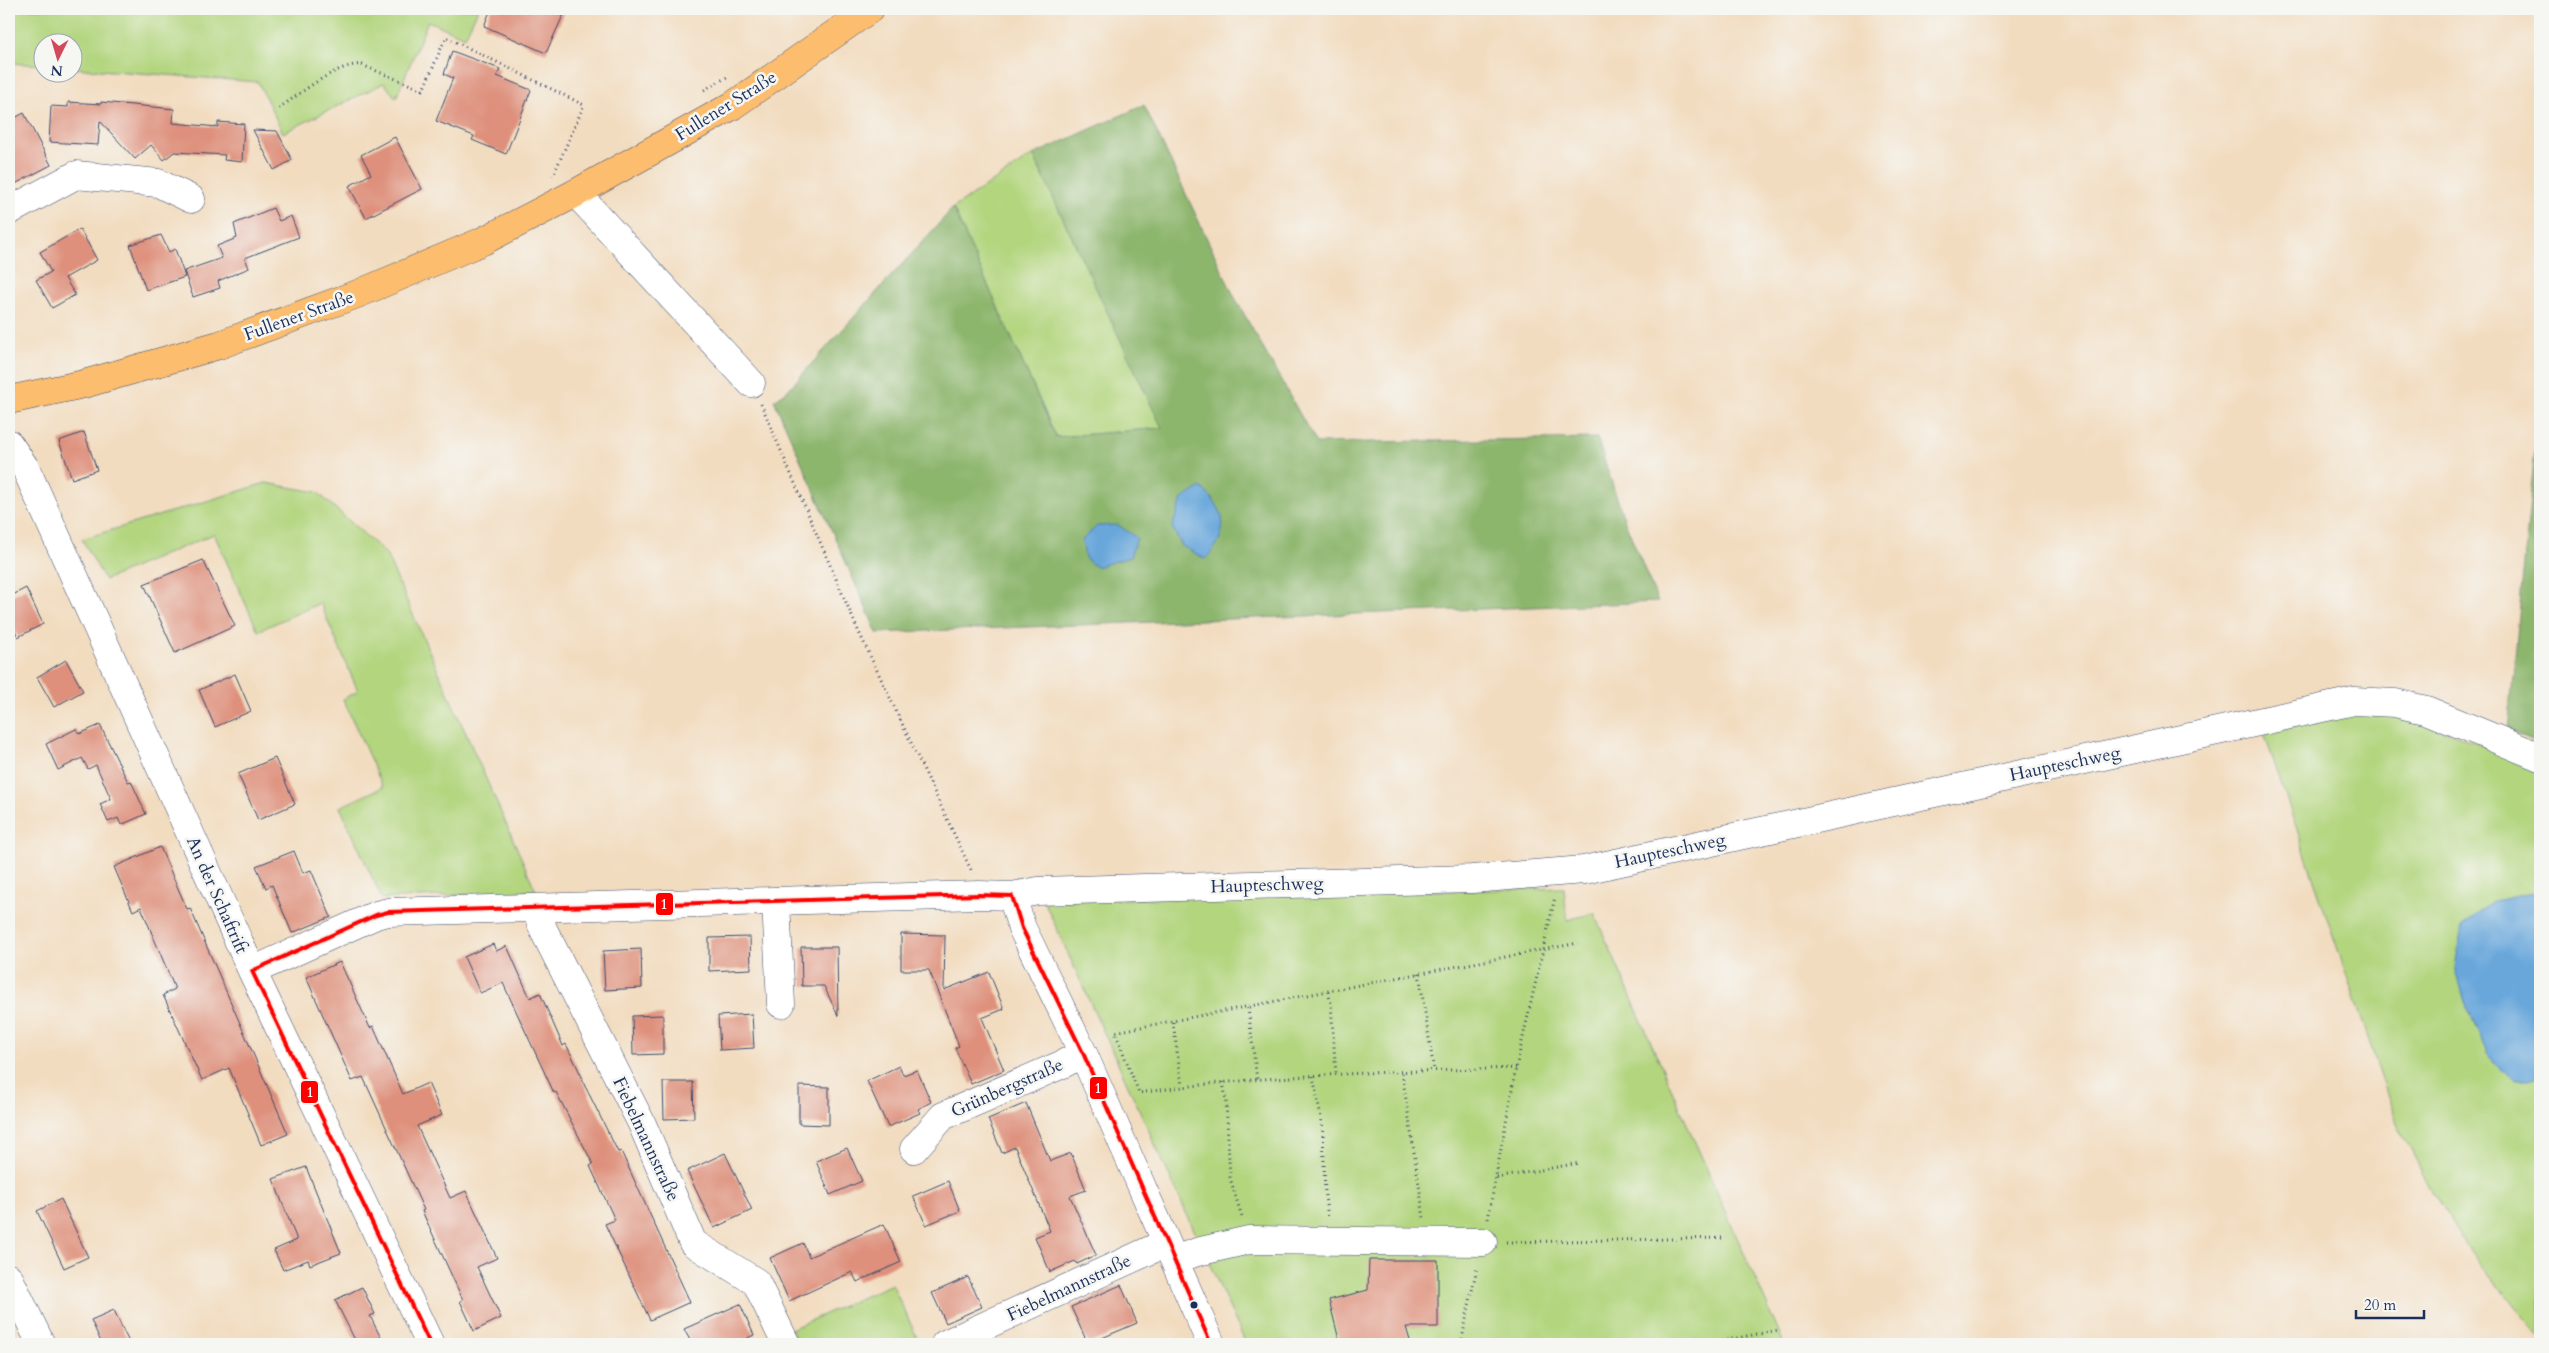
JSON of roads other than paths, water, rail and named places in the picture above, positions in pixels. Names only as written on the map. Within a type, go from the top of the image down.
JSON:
[{"type":"main road","name":"Fullener Straße","points":[[9,400],[84,384],[219,345],[360,294],[483,241],[566,186],[732,106],[870,9]]},
{"type":"street","points":[[9,211],[76,175],[158,183],[191,199]]},
{"type":"street","points":[[566,186],[752,383]]},
{"type":"street","name":"An der Schaftrift","points":[[9,444],[26,469],[252,972],[430,1344]]},
{"type":"street","name":"Haupteschweg","points":[[252,972],[376,915],[388,912],[979,895],[1012,896],[1038,891],[1472,879],[1584,870],[2354,701],[2395,703],[2426,710],[2540,756]]},
{"type":"street","points":[[1012,896],[1022,928],[1083,1053],[1211,1344]]},
{"type":"street","points":[[776,901],[781,1004]]},
{"type":"street","name":"Fiebelmannstraße","points":[[536,908],[542,929],[642,1124],[693,1243],[756,1282],[786,1344]]},
{"type":"street","name":"Grünbergstraße","points":[[914,1149],[944,1116],[1064,1064],[1083,1053]]},
{"type":"street","name":"Fiebelmannstraße","points":[[945,1344],[1170,1252],[1197,1252],[1249,1240],[1483,1242]]},
{"type":"street","points":[[9,1278],[41,1344]]},
{"type":"water","points":[[1201,487],[1217,506],[1223,522],[1221,536],[1214,549],[1205,559],[1182,546],[1172,527],[1182,499]]},
{"type":"water","points":[[1118,525],[1137,538],[1130,557],[1096,567],[1085,558],[1082,540],[1097,526]]},
{"type":"water","points":[[2533,893],[2540,894],[2540,1075],[2529,1080],[2514,1080],[2490,1059],[2465,1002],[2455,967],[2462,926],[2493,901]]}]
